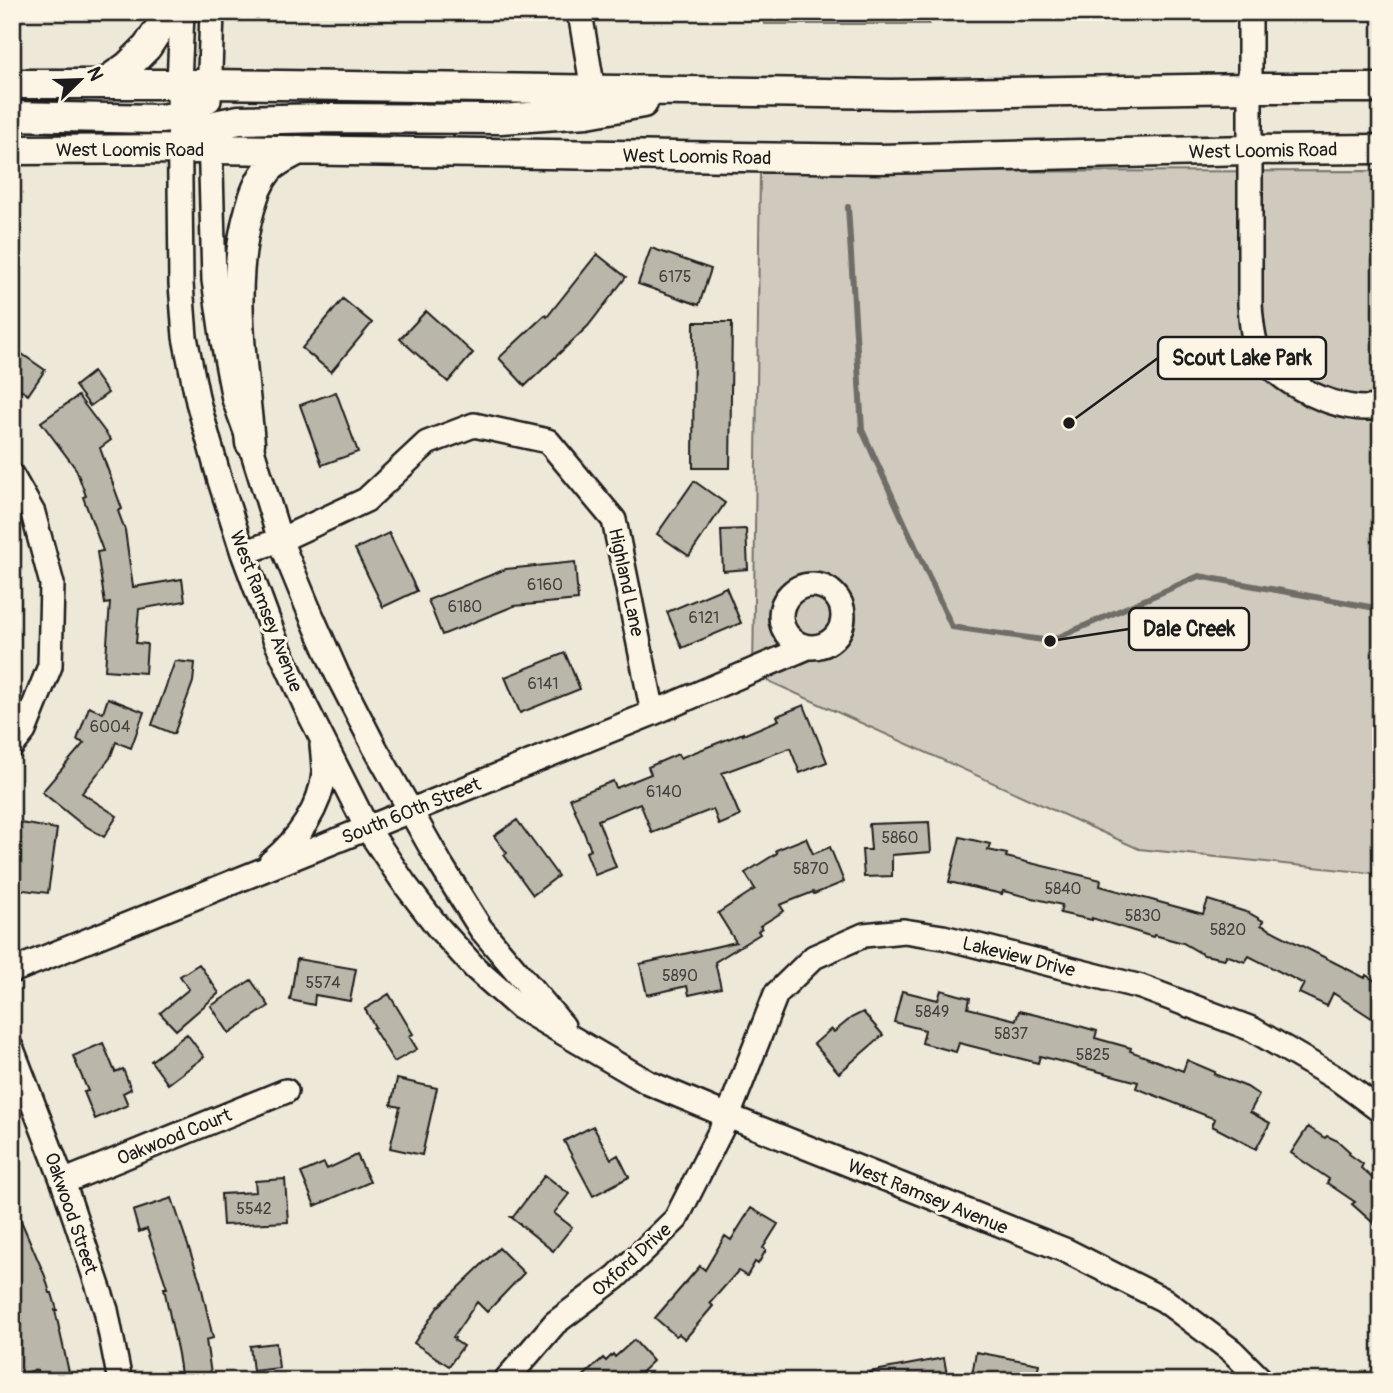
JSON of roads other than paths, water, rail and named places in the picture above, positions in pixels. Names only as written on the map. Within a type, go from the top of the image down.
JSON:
[{"type":"main road","points":[[104,83],[128,66],[147,47],[170,12]]},
{"type":"main road","points":[[12,84],[209,84],[892,94],[1381,88]]},
{"type":"main road","points":[[12,116],[180,118],[201,103],[209,84]]},
{"type":"main road","points":[[210,138],[239,120],[538,117],[587,113],[713,92]]},
{"type":"main road","name":"West Loomis Road","points":[[12,150],[181,149],[210,138],[300,150],[879,159],[1249,149],[1381,149]]},
{"type":"main road","points":[[250,443],[239,325],[242,239],[256,190],[266,172],[273,164],[300,150]]},
{"type":"street","name":"West Ramsey Avenue","points":[[182,12],[179,84],[181,284],[185,337],[201,415],[219,481],[275,639],[306,708],[368,828],[404,883],[437,926],[475,968],[519,1007],[649,1083],[1067,1251],[1164,1300],[1232,1352],[1262,1381]]},
{"type":"street","name":"West Ramsey Avenue","points":[[212,12],[209,84],[216,292],[234,399],[281,540],[337,674],[441,865],[481,929],[576,1041]]},
{"type":"street","points":[[575,12],[581,19],[593,90]]},
{"type":"street","points":[[1250,12],[1250,304],[1252,329],[1258,350],[1272,368],[1294,386],[1326,401],[1353,407],[1381,406]]},
{"type":"street","name":"Highland Lane","points":[[243,553],[281,540],[366,500],[428,443],[474,425],[548,440],[614,520],[653,713]]},
{"type":"street","points":[[12,476],[33,513],[52,584],[50,666],[24,731],[12,746]]},
{"type":"street","name":"South 60th Street","points":[[12,971],[653,713],[808,647]]},
{"type":"street","points":[[255,874],[281,854],[311,814],[324,772],[322,739]]},
{"type":"street","name":"Lakeview Drive","points":[[728,1116],[776,994],[814,957],[864,935],[904,931],[943,937],[1141,987],[1252,1028],[1339,1080],[1381,1111]]},
{"type":"street","name":"Oakwood Street","points":[[12,1049],[106,1310],[120,1381]]},
{"type":"street","name":"Oakwood Court","points":[[62,1182],[286,1091]]},
{"type":"street","name":"Oxford Drive","points":[[505,1381],[555,1324],[615,1277],[676,1219],[728,1116]]},
{"type":"waterway","points":[[848,207],[862,430],[952,627],[1050,641],[1199,576],[1381,609]]},
{"type":"place","name":"Scout Lake Park","points":[[1069,423]]},
{"type":"place","name":"Dale Creek","points":[[1050,641]]}]
